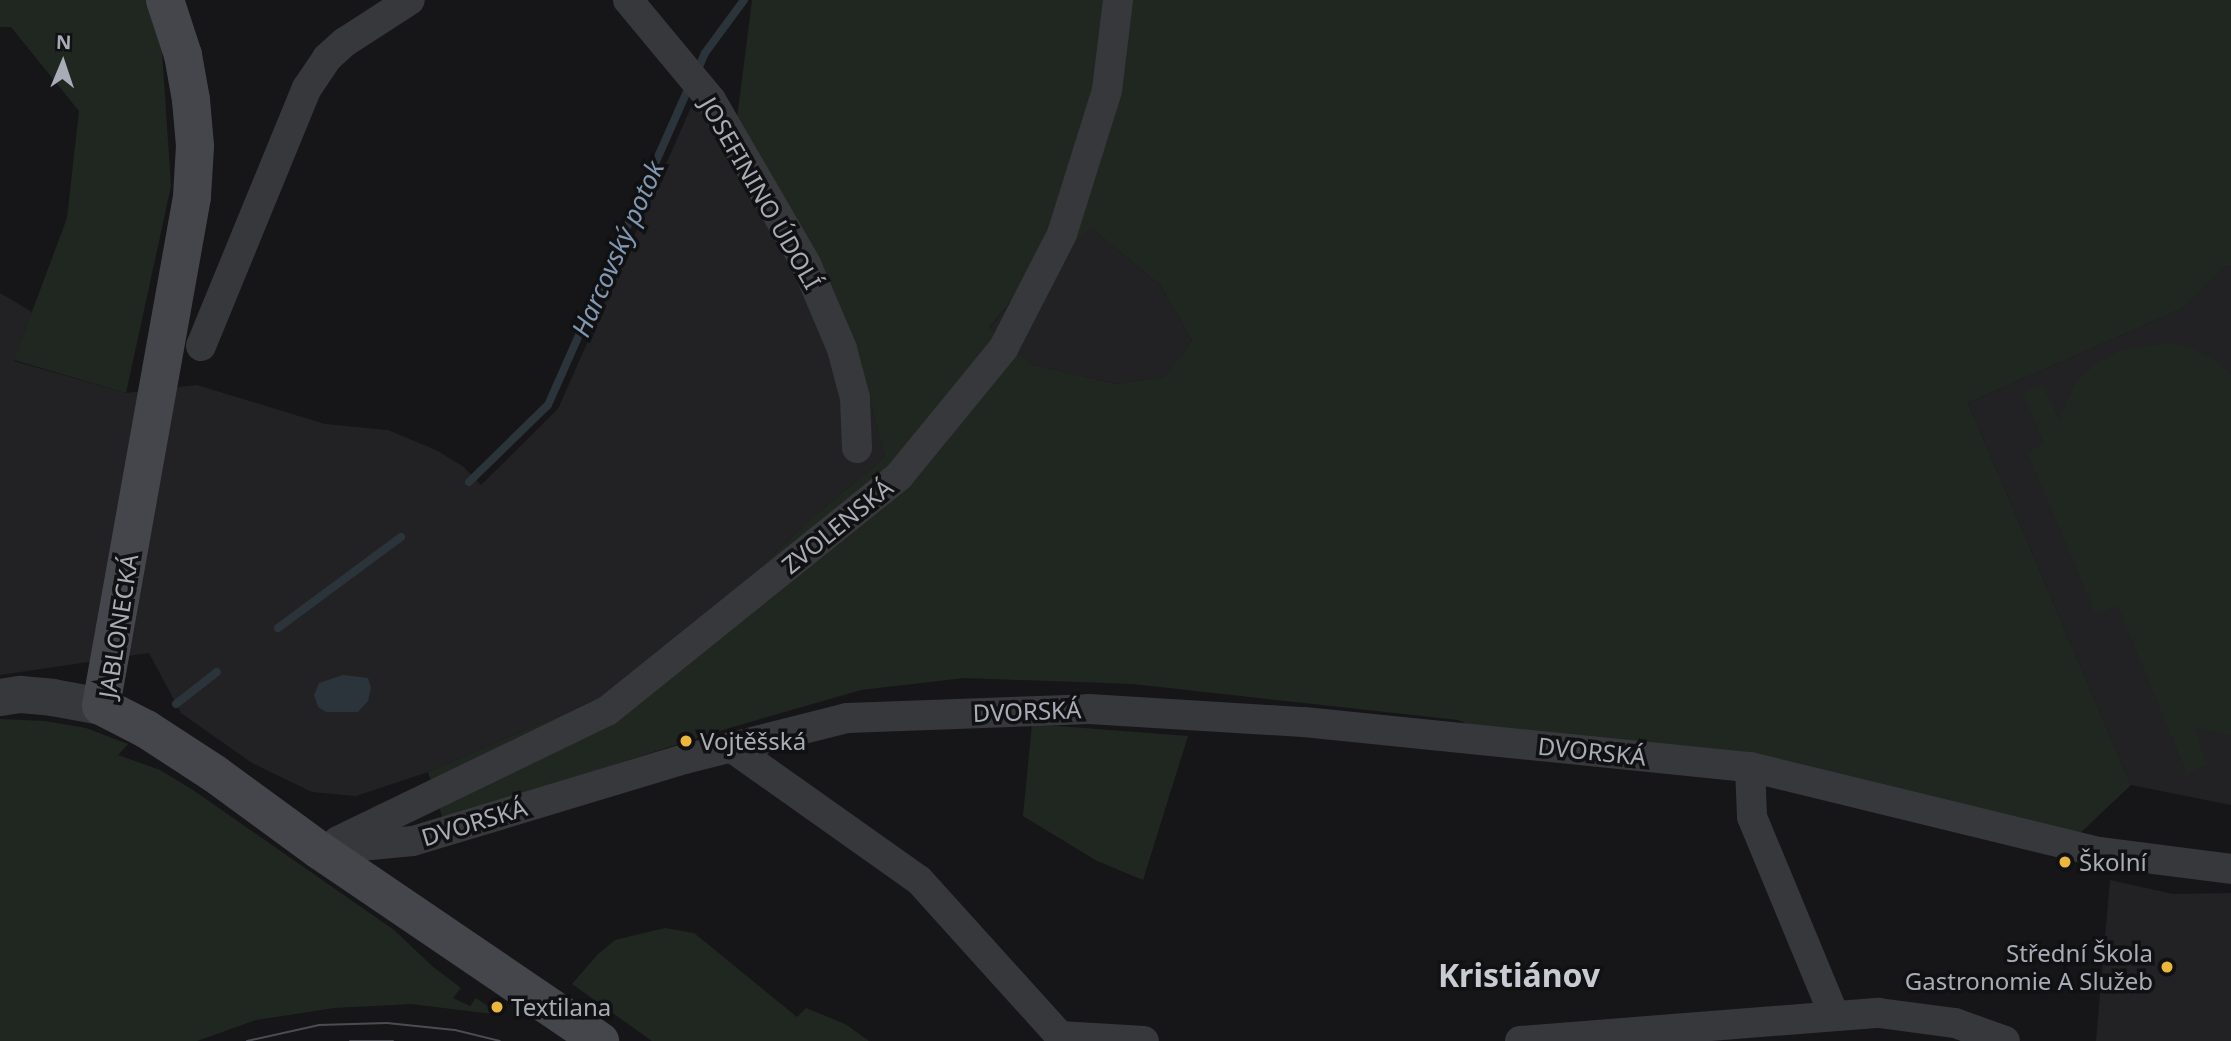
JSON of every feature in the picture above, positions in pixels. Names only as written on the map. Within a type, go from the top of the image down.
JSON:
[{"type":"main road","name":"JABLONECKÁ","points":[[165,0],[183,55],[191,100],[195,146],[192,197],[101,706],[146,729],[215,774],[319,850],[600,1041]]},
{"type":"street","points":[[201,346],[307,88],[327,58],[345,41],[410,0]]},
{"type":"street","name":"JOSEFININO ÚDOLÍ","points":[[628,0],[697,84],[746,158],[816,288],[842,349],[855,398],[857,448]]},
{"type":"street","name":"ZVOLENSKÁ","points":[[319,850],[607,711],[899,476],[1003,349],[1062,234],[1107,90],[1118,0]]},
{"type":"street","name":"JOSEFININO ÚDOLÍ","points":[[839,414],[857,448],[875,495]]},
{"type":"street","points":[[0,697],[41,696],[101,706]]},
{"type":"street","name":"DVORSKÁ","points":[[319,850],[413,841],[731,747],[847,718],[1089,709],[1304,722],[1750,767],[2099,852],[2231,869]]},
{"type":"street","points":[[731,747],[919,880],[1063,1038],[1144,1041]]},
{"type":"street","points":[[1750,767],[1752,817],[1834,1015]]},
{"type":"street","points":[[1520,1041],[1879,1013],[1955,1023],[2005,1041]]},
{"type":"street","points":[[1775,1021],[1805,1041]]},
{"type":"shaded area","points":[[0,0],[146,0],[162,51],[171,186],[126,393],[14,360],[67,218],[79,111],[11,27],[0,27]]},
{"type":"shaded area","points":[[752,0],[2231,0],[2231,265],[2226,265],[2183,308],[1968,403],[2131,785],[2078,835],[1486,732],[1458,720],[1133,684],[964,678],[861,690],[726,729],[443,819],[428,772],[604,696],[699,625],[812,518],[885,457],[869,397],[737,119]],"holes":[[[1091,228],[1160,285],[1192,340],[1166,377],[1116,384],[1031,364],[989,328],[1022,288]]]},
{"type":"shaded area","points":[[696,96],[869,397],[885,457],[812,518],[699,625],[604,696],[428,772],[356,796],[312,792],[252,763],[181,713],[149,653],[0,675],[0,293],[32,312],[14,361],[126,393],[197,385],[325,424],[388,430],[436,450],[464,467],[481,485],[558,409]]},
{"type":"shaded area","points":[[1091,228],[1160,285],[1192,340],[1167,377],[1116,384],[1031,364],[989,329],[1022,288]]},
{"type":"shaded area","points":[[2226,265],[2231,265],[2231,805],[2131,785],[1968,403],[2183,308]]},
{"type":"shaded area","points":[[2169,343],[2188,347],[2213,359],[2231,374],[2231,735],[2194,727],[2206,765],[2187,773],[2118,606],[2096,614],[2027,452],[2044,444],[2023,393],[2043,385],[2059,421],[2076,382],[2095,364],[2123,350]]},
{"type":"shaded area","points":[[343,675],[368,678],[371,688],[368,701],[358,712],[326,712],[318,707],[314,695],[319,683]]},
{"type":"shaded area","points":[[0,719],[45,721],[86,728],[128,744],[118,755],[160,770],[193,790],[394,930],[432,966],[461,988],[453,998],[470,1006],[476,998],[501,1015],[411,1004],[334,1008],[256,1020],[197,1041],[0,1041]]},
{"type":"shaded area","points":[[1032,724],[1188,736],[1143,880],[1097,861],[1023,816]]},
{"type":"shaded area","name":"Střední Škola Gastronomie A Služeb","points":[[2110,880],[2173,894],[2231,893],[2231,1041],[2096,1041]]},
{"type":"shaded area","points":[[665,928],[694,933],[797,1017],[806,1008],[845,1024],[869,1041],[652,1041],[572,984],[598,954],[615,940]]},
{"type":"waterway","name":"Harcovský potok","points":[[696,74],[705,53],[744,0]]},
{"type":"waterway","name":"Harcovský potok","points":[[469,482],[548,405],[690,85]]},
{"type":"waterway","name":"Harcovský potok","points":[[278,628],[401,537]]},
{"type":"waterway","name":"Harcovský potok","points":[[176,704],[217,672]]},
{"type":"tram line","points":[[247,1041],[319,1025],[387,1023],[455,1030],[500,1041]]},
{"type":"tram line","points":[[350,1041],[393,1041]]},
{"type":"place","name":"Vojtěšská","points":[[686,741]]},
{"type":"place","name":"Školní","points":[[2065,862]]},
{"type":"place","name":"Střední Škola Gastronomie A Služeb","points":[[2167,967]]},
{"type":"place","name":"Textilana","points":[[497,1007]]},
{"type":"district","name":"Kristiánov","points":[[1519,975]]}]
